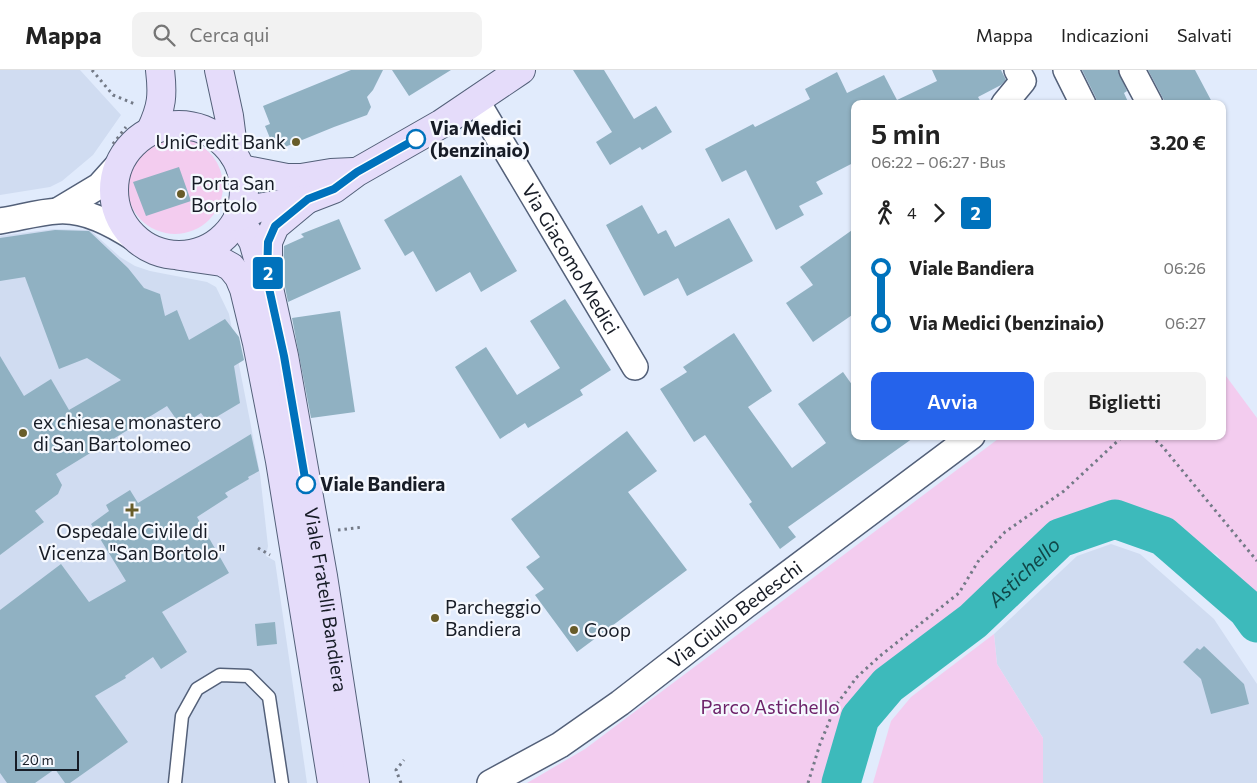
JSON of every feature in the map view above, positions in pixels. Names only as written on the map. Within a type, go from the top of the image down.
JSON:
[{"type":"main road","points":[[160,70],[162,91],[160,113],[139,128],[135,140],[124,154],[113,158],[113,189],[116,207],[123,224],[134,238],[147,247],[162,253],[180,256],[196,253],[213,246],[227,234],[238,217],[243,203],[244,186],[237,162],[219,70]]},
{"type":"main road","points":[[238,217],[258,208],[308,199],[334,189],[357,172],[404,146],[521,70]]},
{"type":"main road","points":[[139,128],[182,124],[197,127],[212,134],[224,143],[237,162],[287,178],[357,172]]},
{"type":"main road","points":[[267,279],[268,242],[275,226],[308,199]]},
{"type":"main road","name":"Viale Fratelli Bandiera","points":[[238,217],[253,242],[267,279],[284,356],[323,576],[354,783]]},
{"type":"main road","name":"Viale Fratelli Bandiera","points":[[180,256],[213,260],[231,267],[239,277],[247,298],[280,461],[332,783]]},
{"type":"street","points":[[1007,100],[1023,81],[1017,70]]},
{"type":"street","points":[[1066,70],[1081,100]]},
{"type":"street","points":[[1132,70],[1148,100]]},
{"type":"street","name":"Via Giacomo Medici","points":[[476,100],[635,367]]},
{"type":"street","points":[[59,210],[99,186],[113,158]]},
{"type":"street","points":[[0,221],[59,210],[87,214],[110,222],[134,238]]},
{"type":"street","name":"Via Giulio Bedeschi","points":[[490,783],[560,745],[620,703],[744,606],[967,440]]},
{"type":"lane","points":[[175,783],[182,716],[197,689],[220,675],[248,676],[268,696],[282,783]]},
{"type":"path","points":[[92,70],[113,95],[138,106],[139,98]]},
{"type":"path","points":[[113,158],[139,128]]},
{"type":"path","points":[[808,783],[820,744],[836,705],[857,677],[880,656],[959,593],[979,560],[1004,532],[1064,491],[1119,440]]},
{"type":"path","points":[[1155,440],[1257,561]]},
{"type":"path","points":[[401,783],[396,770],[404,760]]},
{"type":"shaded area","points":[[0,70],[80,70],[121,115],[93,155],[62,181],[50,187],[0,195]]},
{"type":"shaded area","name":"Ospedale Civile di Vicenza \"San Bortolo\"","points":[[54,229],[90,230],[120,257],[135,266],[150,271],[207,282],[216,287],[229,314],[260,474],[268,546],[266,556],[275,561],[307,783],[0,783],[0,236]]},
{"type":"shaded area","points":[[1111,544],[1140,554],[1214,619],[1257,684],[1257,783],[1043,783],[1043,738],[997,664],[994,634],[1077,556]]},
{"type":"green space","points":[[175,138],[193,142],[209,152],[219,168],[223,186],[219,204],[209,220],[193,230],[175,234],[157,230],[141,220],[131,204],[127,186],[131,168],[141,152],[157,142]]},
{"type":"green space","name":"Parco Astichello","points":[[1226,376],[1257,418],[1257,611],[1217,555],[1118,505],[1024,557],[854,702],[827,783],[527,783],[585,749],[997,440],[1226,440]]},
{"type":"green space","points":[[994,634],[997,664],[1043,738],[1043,783],[873,783],[891,721],[911,697]]},
{"type":"building","points":[[351,70],[383,70],[373,90],[367,97],[371,107],[367,115],[280,149],[277,141],[272,143],[265,126],[270,124],[263,106]]},
{"type":"building","points":[[392,70],[451,70],[409,96]]},
{"type":"building","points":[[573,70],[604,70],[634,119],[656,106],[672,132],[642,150],[640,147],[610,165],[596,142],[612,132]]},
{"type":"building","points":[[932,70],[1001,70],[1006,80],[1001,85],[978,97],[980,100],[897,100],[937,81]]},
{"type":"building","points":[[1082,70],[1118,70],[1127,91],[1124,93],[1127,100],[1096,100]]},
{"type":"building","points":[[1148,70],[1195,70],[1211,100],[1164,100]]},
{"type":"building","points":[[837,72],[847,93],[884,75],[897,100],[851,100],[851,164],[816,182],[823,194],[799,206],[804,215],[776,230],[746,170],[722,182],[705,149],[753,124],[755,127],[810,99],[805,89]]},
{"type":"building","points":[[179,167],[191,201],[146,216],[133,182]]},
{"type":"building","points":[[461,175],[517,271],[481,292],[470,272],[436,292],[413,251],[405,256],[384,220]]},
{"type":"building","points":[[642,205],[658,234],[666,230],[675,247],[729,218],[753,261],[687,296],[678,278],[644,296],[606,225]]},
{"type":"building","points":[[339,219],[361,269],[288,302],[283,277],[284,246],[304,237],[301,234]]},
{"type":"building","points":[[55,230],[89,231],[128,268],[144,288],[160,294],[165,316],[177,310],[189,340],[225,319],[239,337],[244,360],[234,366],[240,403],[208,422],[201,413],[181,426],[167,406],[56,474],[62,485],[58,494],[35,511],[44,522],[0,555],[0,356],[24,396],[51,379],[69,410],[121,380],[87,358],[59,369],[25,277],[0,281],[0,238]]},
{"type":"building","points":[[851,231],[851,316],[813,342],[786,303],[813,285],[800,267]]},
{"type":"building","points":[[565,299],[611,370],[580,390],[583,395],[528,428],[525,423],[500,439],[455,367],[486,347],[517,395],[560,368],[530,321]]},
{"type":"building","points":[[340,311],[355,412],[311,418],[292,318]]},
{"type":"building","points":[[734,333],[772,391],[748,407],[792,468],[826,443],[798,404],[843,372],[851,383],[851,440],[910,440],[788,527],[796,537],[780,549],[749,504],[752,502],[705,435],[694,442],[660,389],[687,372],[683,367]]},
{"type":"building","points":[[627,431],[657,471],[628,492],[687,570],[577,652],[535,595],[544,589],[526,567],[540,557],[511,519]]},
{"type":"building","points":[[251,434],[259,471],[225,493],[228,497],[197,517],[229,573],[162,612],[187,652],[161,669],[153,657],[125,676],[126,678],[95,696],[128,742],[70,783],[65,783],[55,769],[35,783],[7,783],[0,773],[0,610],[61,564],[89,602],[126,581],[91,524],[109,511],[106,505],[130,490],[138,503]]},
{"type":"building","points":[[275,622],[277,644],[257,646],[255,624]]},
{"type":"building","points":[[1204,646],[1244,684],[1249,704],[1211,714],[1201,679],[1183,662],[1197,648],[1200,650]]},
{"type":"waterway","name":"Astichello","points":[[841,783],[860,718],[888,685],[973,621],[1060,538],[1115,519],[1163,536],[1247,609],[1257,623]]},
{"type":"bus line","name":"2","points":[[306,484],[284,356],[267,279],[268,242],[275,226],[308,199],[334,189],[357,172],[416,139]]},
{"type":"place","name":"Via Medici (benzinaio)","points":[[416,139]]},
{"type":"place","name":"UniCredit Bank","points":[[296,142]]},
{"type":"place","name":"Porta San Bortolo","points":[[181,194]]},
{"type":"place","name":"ex chiesa e monastero di San Bartolomeo","points":[[23,433]]},
{"type":"place","name":"Viale Bandiera","points":[[306,484]]},
{"type":"place","name":"Ospedale Civile di Vicenza \"San Bortolo\"","points":[[132,510]]},
{"type":"place","name":"Parcheggio Bandiera","points":[[435,618]]},
{"type":"place","name":"Coop","points":[[574,630]]}]
